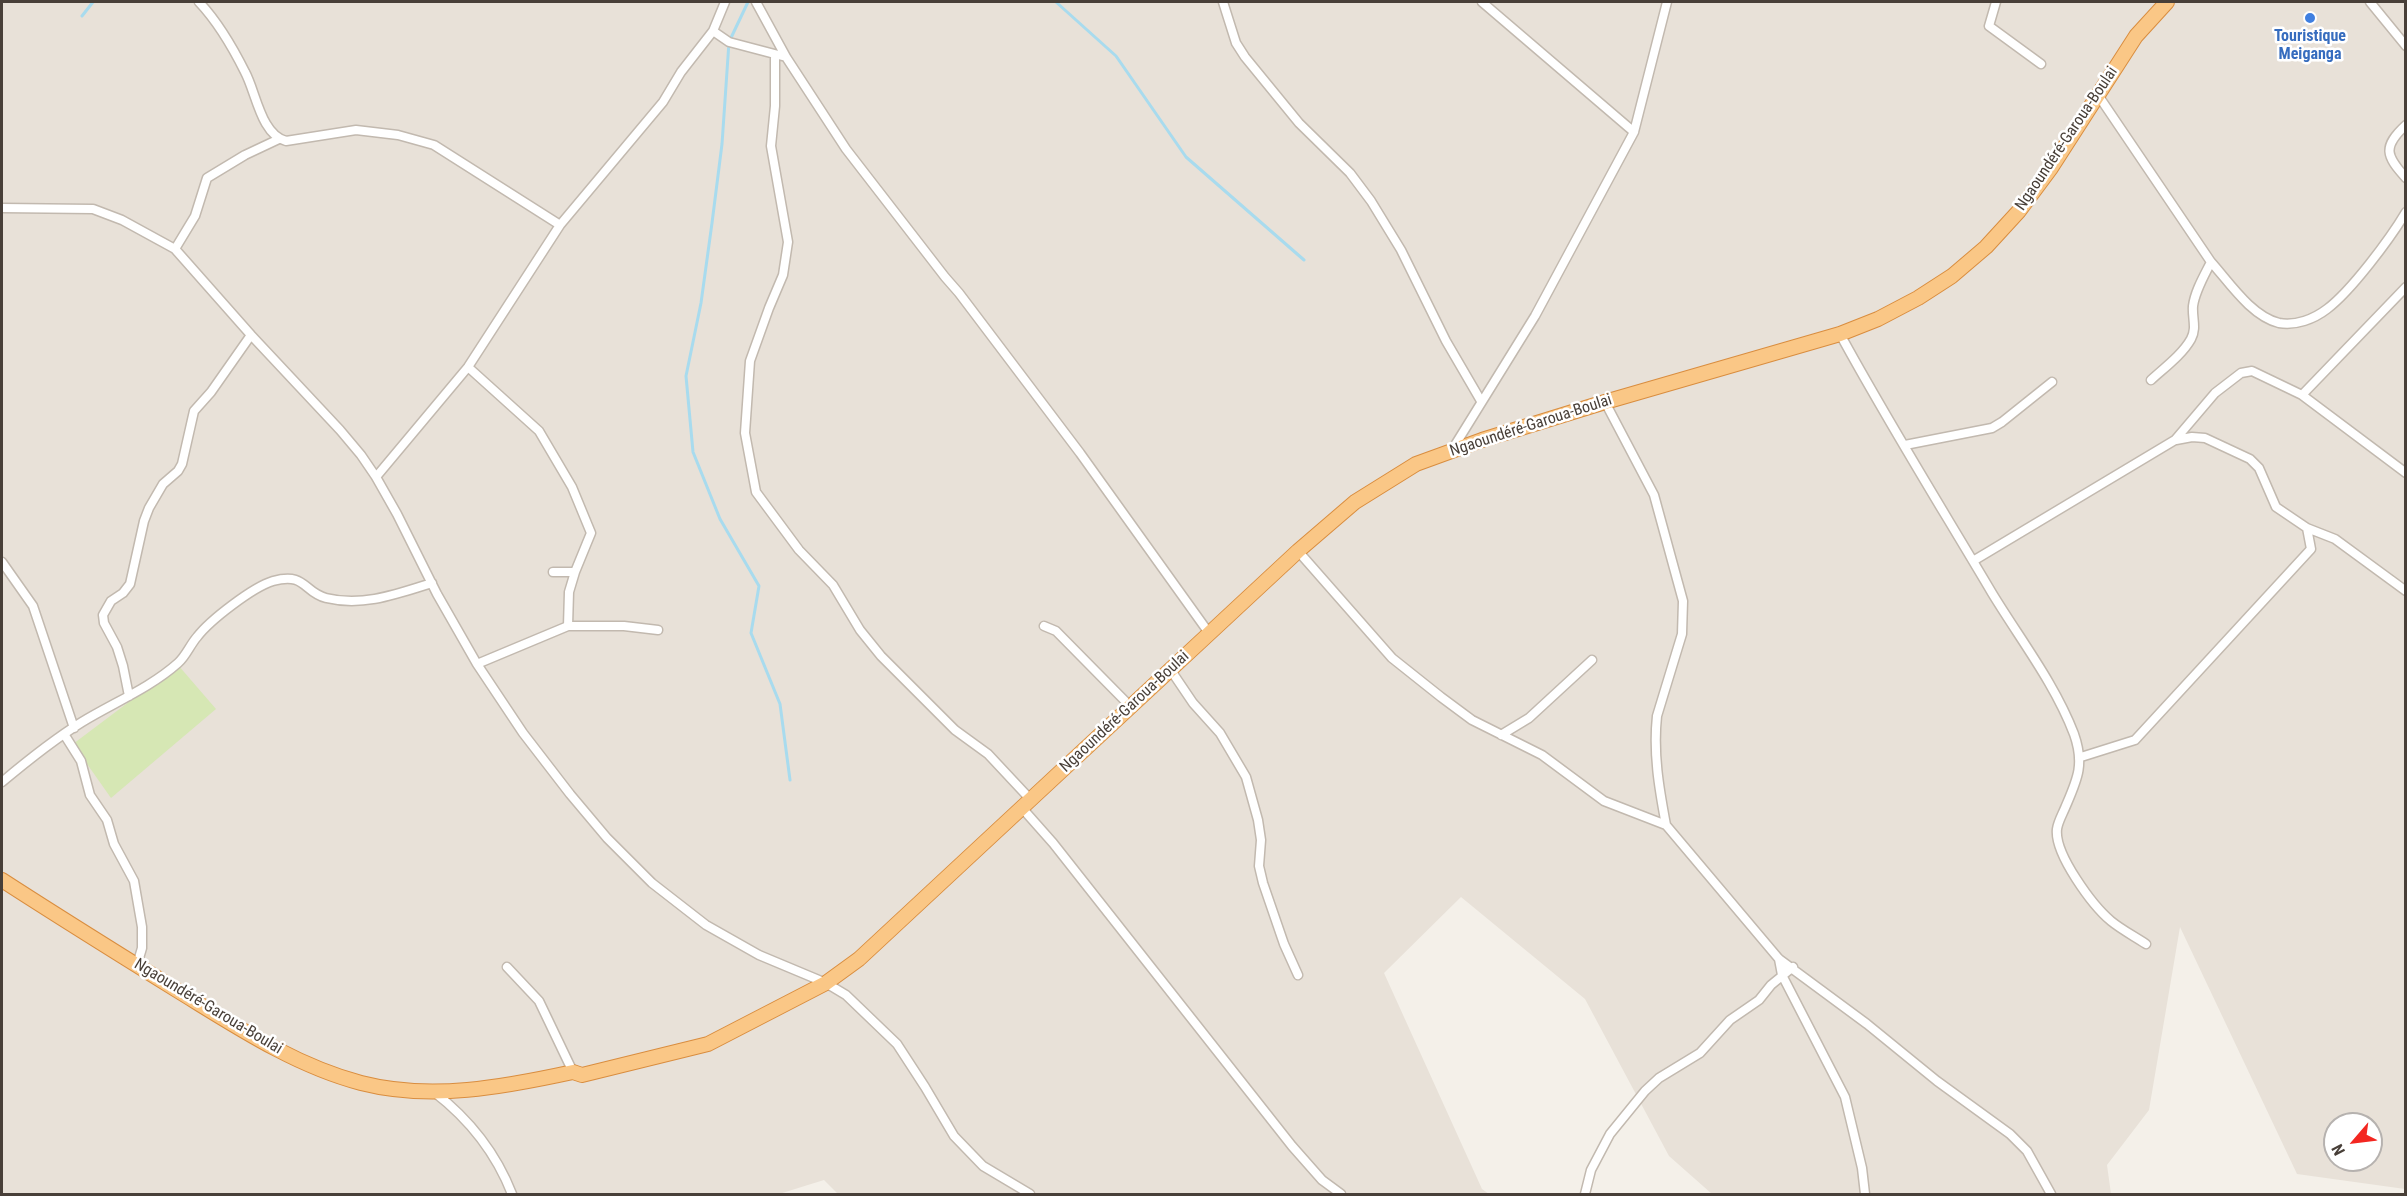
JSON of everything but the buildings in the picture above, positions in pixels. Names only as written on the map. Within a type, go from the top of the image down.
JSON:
[{"type":"highway","name":"Ngaoundéré-Garoua-Boulai","points":[[2,880],[240,1029],[283,1053],[362,1083],[434,1092],[509,1086],[573,1072],[582,1075],[708,1044],[826,983],[859,959],[1298,550],[1355,502],[1387,481],[1416,464],[1452,451],[1605,402],[1840,334],[1878,319],[1918,298],[1952,276],[1986,247],[2019,211],[2051,168],[2136,36],[2167,2]]},
{"type":"street","points":[[200,2],[209,12],[246,73],[271,132],[279,139],[286,141],[356,130],[398,135],[434,145],[560,225]]},
{"type":"street","points":[[376,477],[468,367],[560,225],[663,102],[681,72],[712,31],[725,2]]},
{"type":"street","points":[[756,2],[786,57],[846,149],[1002,348],[1209,633]]},
{"type":"street","points":[[1223,2],[1236,43],[1245,57],[1299,123],[1350,173],[1371,201],[1401,250],[1446,341],[1481,401]]},
{"type":"street","points":[[1482,2],[1634,132]]},
{"type":"street","points":[[1452,451],[1535,316],[1634,132],[1667,2]]},
{"type":"street","points":[[1996,2],[1989,26],[2042,64]]},
{"type":"street","points":[[2370,2],[2406,46]]},
{"type":"street","points":[[712,31],[729,42],[786,57]]},
{"type":"street","points":[[775,55],[775,106],[771,146],[788,242],[783,275],[750,361],[745,433],[756,492],[799,550],[833,585],[860,630],[881,656],[955,730],[988,754],[1060,852],[1292,1146],[1323,1180],[1341,1194]]},
{"type":"street","points":[[2098,95],[2211,262],[2256,311],[2278,322],[2300,322],[2329,308],[2385,242],[2406,212]]},
{"type":"street","points":[[2406,124],[2396,134],[2389,149],[2391,163],[2406,178]]},
{"type":"street","points":[[175,249],[195,216],[207,177],[279,139]]},
{"type":"street","points":[[2,208],[93,209],[122,220],[175,249],[340,430],[376,477],[477,664],[523,733],[607,838],[652,883],[683,908],[729,939],[826,983],[846,995],[897,1044],[954,1136],[967,1151],[983,1166],[1030,1194]]},
{"type":"street","points":[[2151,380],[2183,350],[2192,338],[2193,308],[2211,262]]},
{"type":"street","points":[[2302,395],[2406,287]]},
{"type":"street","points":[[1840,334],[1867,384],[2049,684],[2074,734],[2081,756],[2077,780],[2057,830],[2061,851],[2100,910],[2146,944]]},
{"type":"street","points":[[129,696],[117,647],[104,623],[103,615],[111,601],[123,593],[130,584],[144,521],[163,484],[178,471],[182,464],[194,411],[211,392],[251,335]]},
{"type":"street","points":[[468,367],[539,431],[572,487],[591,533],[574,572],[569,592],[568,626]]},
{"type":"street","points":[[1973,561],[2175,440],[2215,393],[2241,373],[2252,371],[2302,395],[2406,473]]},
{"type":"street","points":[[1905,445],[1992,428],[2052,382]]},
{"type":"street","points":[[1605,402],[1653,495],[1683,601],[1682,634],[1657,716],[1656,727],[1656,767],[1666,825]]},
{"type":"street","points":[[2175,440],[2192,437],[2205,438],[2250,459],[2259,468],[2276,507],[2307,528],[2335,539],[2406,591]]},
{"type":"street","points":[[2081,756],[2135,740],[2312,549],[2307,528]]},
{"type":"street","points":[[1298,550],[1392,658],[1472,720],[1542,755],[1604,801],[1666,825],[1779,959],[1793,967],[1936,1081],[2019,1142],[2034,1162],[2051,1194]]},
{"type":"street","points":[[2,562],[33,606],[74,728]]},
{"type":"street","points":[[553,572],[574,572]]},
{"type":"street","points":[[2,782],[63,734],[129,696],[179,662],[196,637],[219,615],[254,590],[272,581],[298,580],[323,597],[365,601],[386,598],[432,583]]},
{"type":"street","points":[[477,664],[568,626],[624,626],[658,630]]},
{"type":"street","points":[[1044,626],[1056,631],[1130,706]]},
{"type":"street","points":[[1501,735],[1529,718],[1592,660]]},
{"type":"street","points":[[1170,669],[1193,703],[1220,733],[1246,777],[1258,820],[1259,866],[1263,883],[1284,944],[1298,975]]},
{"type":"street","points":[[63,734],[81,761],[90,795],[107,820],[114,844],[134,881],[142,927],[137,965]]},
{"type":"street","points":[[1779,959],[1782,975],[1845,1097],[1862,1168],[1865,1194]]},
{"type":"street","points":[[507,967],[539,1001],[573,1072]]},
{"type":"street","points":[[1585,1194],[1591,1170],[1610,1134],[1645,1091],[1659,1078],[1700,1053],[1730,1020],[1759,1000],[1782,975],[1793,967]]},
{"type":"street","points":[[434,1092],[468,1122],[500,1167],[512,1194]]},
{"type":"shaded area","points":[[2,2],[2405,2],[2405,1189],[2297,1174],[2180,927],[2149,1110],[2107,1165],[2111,1194],[1712,1194],[1669,1156],[1585,999],[1461,897],[1384,973],[1482,1189],[1489,1194],[838,1194],[824,1180],[779,1194],[2,1194]]},
{"type":"green space","points":[[178,665],[216,709],[111,798],[73,744]]},
{"type":"waterway","points":[[82,16],[93,2]]},
{"type":"waterway","points":[[748,2],[729,42],[722,144],[712,223],[701,303],[686,376],[693,452],[720,519],[759,586],[751,633],[780,704],[790,780]]},
{"type":"waterway","points":[[1056,2],[1116,56],[1186,157],[1304,260]]},
{"type":"place","name":"Touristique Meiganga","points":[[2310,18]]}]
